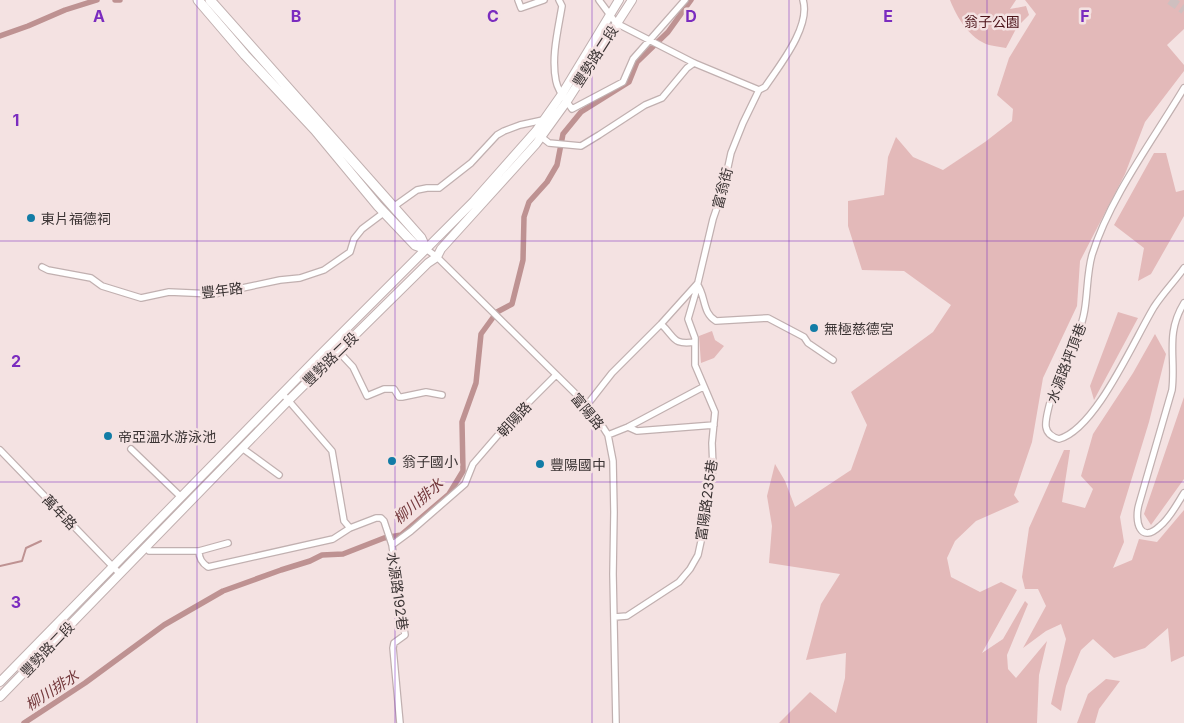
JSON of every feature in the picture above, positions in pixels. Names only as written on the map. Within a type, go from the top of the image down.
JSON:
[{"type":"highway","points":[[198,0],[245,55],[318,127]]},
{"type":"highway","points":[[210,0],[318,127],[421,238],[426,249]]},
{"type":"main road","name":"豐勢路二段","points":[[0,682],[538,134],[543,120],[564,97],[619,0]]},
{"type":"main road","name":"豐勢路二段","points":[[0,696],[288,400],[428,263],[437,257],[441,249],[538,134],[632,0]]},
{"type":"street","points":[[518,0],[521,8],[544,0]]},
{"type":"street","points":[[559,0],[562,6],[554,60],[556,82],[572,109],[623,82],[633,59],[651,42],[685,0]]},
{"type":"street","points":[[599,0],[616,23],[651,42],[758,90],[765,87],[794,43],[805,8],[803,0]]},
{"type":"street","points":[[538,134],[549,143],[580,146],[645,105],[662,98],[694,62]]},
{"type":"street","name":"水源路坪頂巷","points":[[1184,88],[1122,188],[1101,232],[1091,263],[1083,318],[1079,331],[1066,353],[1048,412],[1046,429],[1049,434],[1059,439],[1075,431],[1100,401],[1112,383],[1153,308],[1184,268]]},
{"type":"street","name":"富翁街","points":[[587,405],[612,373],[661,324],[697,284],[713,218],[723,190],[731,153],[758,90]]},
{"type":"street","points":[[396,204],[416,190],[439,188],[462,171],[504,131],[543,120]]},
{"type":"street","name":"豐年路","points":[[42,267],[48,270],[91,278],[102,286],[141,298],[169,292],[214,294],[280,280],[300,278],[324,270],[350,252],[354,239],[362,229],[382,214]]},
{"type":"street","name":"富陽路","points":[[426,249],[437,257],[587,405],[608,436],[612,461],[616,723]]},
{"type":"street","points":[[697,284],[703,295],[709,317],[716,321],[768,318],[783,324],[804,337],[808,343],[832,360]]},
{"type":"street","name":"富陽路235巷","points":[[615,617],[627,616],[679,582],[690,569],[698,555],[705,524],[713,468],[716,412],[703,387],[695,365],[695,342],[688,319],[697,284]]},
{"type":"street","points":[[1184,303],[1174,325],[1172,351],[1174,378],[1172,390],[1138,504],[1136,519],[1138,527],[1144,532],[1155,530],[1166,520],[1184,493]]},
{"type":"street","points":[[661,324],[679,343],[695,342]]},
{"type":"street","points":[[335,340],[338,351],[354,367],[367,396],[389,388],[394,389],[402,398],[426,392],[442,395]]},
{"type":"street","name":"朝陽路","points":[[392,545],[466,484],[473,464],[511,420],[556,375]]},
{"type":"street","points":[[608,436],[703,387]]},
{"type":"street","points":[[199,551],[199,558],[208,567],[333,539],[350,528],[344,521],[332,451],[282,394]]},
{"type":"street","points":[[628,427],[638,431],[714,425]]},
{"type":"street","points":[[242,448],[279,475]]},
{"type":"street","points":[[131,449],[181,496]]},
{"type":"street","name":"萬年路","points":[[0,450],[112,567],[120,573]]},
{"type":"street","name":"水源路192巷","points":[[350,528],[376,518],[381,518],[384,521],[392,545],[405,635],[394,643],[400,723]]},
{"type":"street","points":[[146,547],[149,551],[199,551],[228,543]]},
{"type":"green space","name":"翁子公園","points":[[950,0],[1016,0],[1010,9],[1026,6],[1029,15],[1017,27],[1006,48],[982,42],[970,33],[960,21]]},
{"type":"green space","points":[[1025,0],[1184,0],[1184,29],[1167,45],[1184,65],[1184,71],[1145,122],[1125,174],[1080,261],[1077,306],[1043,378],[1032,442],[1014,495],[1019,502],[976,521],[955,541],[947,558],[951,577],[980,592],[1001,582],[1017,590],[982,653],[1003,639],[1025,601],[1028,604],[1007,655],[1008,669],[1016,678],[1047,641],[1039,675],[1037,723],[779,723],[810,692],[836,713],[845,678],[846,653],[806,660],[821,604],[840,574],[769,563],[772,526],[767,496],[775,464],[785,481],[795,507],[851,470],[867,425],[851,392],[933,332],[951,305],[904,271],[862,270],[848,226],[848,201],[884,195],[888,157],[896,137],[913,157],[943,170],[1012,121],[1013,109],[997,95],[1009,58],[1036,14]]},
{"type":"green space","points":[[1154,153],[1166,153],[1176,192],[1184,190],[1184,216],[1151,274],[1138,281],[1144,248],[1114,225]]},
{"type":"green space","points":[[1118,312],[1138,318],[1094,400],[1090,386]]},
{"type":"green space","points":[[712,331],[715,340],[724,346],[714,358],[701,363],[699,336]]},
{"type":"green space","points":[[1155,334],[1166,354],[1149,422],[1120,517],[1124,542],[1113,568],[1132,560],[1139,539],[1157,542],[1184,510],[1184,656],[1171,662],[1168,628],[1145,648],[1114,658],[1093,639],[1081,650],[1066,686],[1061,711],[1051,704],[1066,639],[1061,624],[1046,631],[1023,648],[1046,606],[1038,589],[1025,589],[1022,577],[1029,528],[1064,450],[1070,450],[1062,502],[1085,508],[1093,489],[1081,476],[1093,434],[1133,373]]},
{"type":"green space","points":[[1184,397],[1184,479],[1151,525],[1144,514]]},
{"type":"green space","points":[[1106,679],[1120,681],[1099,709],[1095,723],[1077,723],[1088,694]]},
{"type":"waterway","points":[[0,36],[65,10],[97,0]]},
{"type":"waterway","points":[[115,0],[120,0]]},
{"type":"waterway","name":"柳川排水","points":[[24,723],[85,683],[164,625],[223,591],[310,561],[322,555],[343,554],[384,538],[401,535],[449,494],[463,471],[462,422],[476,383],[481,334],[497,312],[512,304],[523,260],[524,217],[529,202],[547,182],[557,165],[563,134],[581,112],[629,82],[637,62],[668,32],[691,0]]},
{"type":"waterway","points":[[0,566],[22,561],[26,548],[41,541]]},
{"type":"tunnel","points":[[1170,0],[1184,10]]},
{"type":"place","name":"東片福德祠","points":[[31,218]]},
{"type":"place","name":"無極慈德宮","points":[[814,328]]},
{"type":"place","name":"帝亞溫水游泳池","points":[[108,436]]},
{"type":"place","name":"翁子國小","points":[[392,461]]},
{"type":"place","name":"豐陽國中","points":[[540,464]]}]
